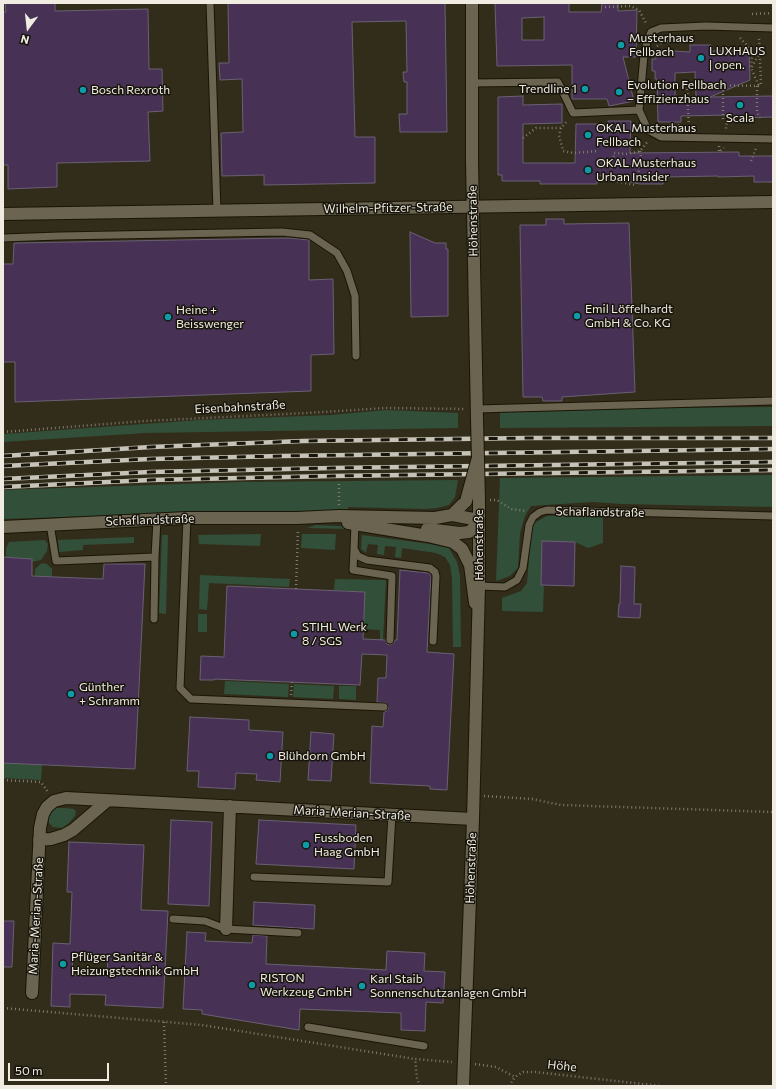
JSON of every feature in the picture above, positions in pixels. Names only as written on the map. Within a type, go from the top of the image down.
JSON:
[{"type":"street","name":"Höhenstraße","points":[[462,1086],[474,795],[480,586],[472,207],[472,3]]},
{"type":"street","name":"Wilhelm-Pfitzer-Straße","points":[[3,214],[773,202]]},
{"type":"street","points":[[452,515],[466,501],[478,456]]},
{"type":"street","name":"Schaflandstraße","points":[[3,527],[187,518],[298,518],[340,516],[435,518],[452,515],[479,520],[470,532],[460,533],[298,518]]},
{"type":"street","name":"Schaflandstraße","points":[[358,524],[428,536],[453,542],[462,549],[470,565],[478,624]]},
{"type":"street","name":"Maria-Merian-Straße","points":[[32,993],[39,840],[43,814],[47,807],[54,801],[66,798],[473,819]]},
{"type":"street","points":[[39,840],[51,839],[69,833],[107,801]]},
{"type":"street","points":[[226,929],[230,806]]},
{"type":"lane","points":[[210,3],[217,210]]},
{"type":"lane","points":[[773,28],[706,26],[661,28],[651,32],[644,55],[639,110],[648,130],[661,137],[773,139]]},
{"type":"lane","points":[[471,83],[558,82],[573,114],[639,110]]},
{"type":"lane","points":[[3,238],[282,232],[310,235],[337,253],[347,270],[354,296],[356,356]]},
{"type":"lane","points":[[477,414],[773,401]]},
{"type":"lane","name":"Schaflandstraße","points":[[480,586],[505,587],[517,580],[523,568],[529,525],[533,517],[540,512],[548,510],[773,516]]},
{"type":"lane","points":[[187,518],[180,688],[191,699],[384,707]]},
{"type":"lane","points":[[154,619],[157,520]]},
{"type":"lane","points":[[50,524],[56,561],[155,557]]},
{"type":"lane","points":[[358,524],[354,549],[353,570],[392,576],[390,640]]},
{"type":"lane","points":[[354,549],[358,556],[367,560],[430,568],[435,572],[433,641]]},
{"type":"lane","points":[[254,877],[388,882],[392,815]]},
{"type":"lane","points":[[173,919],[205,921],[226,929],[298,933]]},
{"type":"lane","points":[[308,1027],[424,1046]]},
{"type":"path","points":[[605,7],[631,6],[639,10],[651,32]]},
{"type":"path","points":[[752,14],[773,13]]},
{"type":"path","points":[[728,26],[750,48],[752,68],[758,86],[757,112],[760,118]]},
{"type":"path","points":[[758,86],[761,84],[759,27]]},
{"type":"path","points":[[752,68],[760,52]]},
{"type":"path","points":[[645,84],[758,86]]},
{"type":"path","points":[[687,85],[689,138]]},
{"type":"path","points":[[723,86],[723,119],[726,121],[726,138]]},
{"type":"path","points":[[573,114],[561,128],[559,135],[563,151],[574,153],[598,151]]},
{"type":"path","points":[[523,138],[536,128],[561,128]]},
{"type":"path","points":[[640,151],[641,157],[637,182],[635,185],[610,180],[614,153],[628,154],[640,151],[654,134]]},
{"type":"path","name":"Eisenbahnstraße","points":[[3,432],[145,421],[385,408],[477,414]]},
{"type":"path","points":[[339,484],[340,516]]},
{"type":"path","points":[[479,500],[497,500],[511,509],[540,512]]},
{"type":"path","points":[[296,589],[298,518]]},
{"type":"path","points":[[3,780],[41,782],[54,801]]},
{"type":"path","points":[[474,795],[532,799],[561,805],[773,812]]},
{"type":"path","points":[[3,1008],[202,1025],[415,1059],[496,1067],[515,1077],[509,1086]]},
{"type":"path","points":[[164,1022],[166,1086]]},
{"type":"path","points":[[415,1059],[417,1078],[420,1086]]},
{"type":"path","name":"Höhe","points":[[515,1077],[523,1072],[535,1072],[661,1086]]},
{"type":"green space","points":[[773,407],[773,426],[500,428],[500,409]]},
{"type":"green space","points":[[387,410],[458,413],[458,428],[146,433],[3,442],[3,434],[200,420],[331,415]]},
{"type":"green space","points":[[773,475],[773,507],[621,504],[593,502],[531,506],[525,516],[520,533],[518,568],[510,576],[496,581],[500,478]]},
{"type":"green space","points":[[458,480],[455,497],[449,505],[437,508],[348,507],[348,512],[249,511],[3,519],[3,490],[241,482]]},
{"type":"green space","points":[[571,515],[603,517],[603,543],[588,548],[575,542],[542,542],[541,585],[544,585],[543,612],[502,611],[502,598],[521,591],[527,583],[531,535],[534,523],[547,516]]},
{"type":"green space","points":[[316,525],[346,527],[347,529],[307,528]]},
{"type":"green space","points":[[261,534],[260,546],[199,544],[198,535]]},
{"type":"green space","points":[[302,534],[336,534],[335,550],[301,548]]},
{"type":"green space","points":[[162,535],[168,535],[166,614],[159,613]]},
{"type":"green space","points":[[362,535],[449,548],[457,562],[460,576],[461,647],[453,647],[452,578],[450,565],[445,557],[436,553],[402,548],[401,558],[395,557],[396,547],[385,546],[384,555],[377,554],[378,545],[368,544],[366,553],[361,549]]},
{"type":"green space","points":[[134,537],[134,543],[83,545],[83,550],[59,552],[58,540]]},
{"type":"green space","points":[[45,540],[48,544],[47,551],[41,560],[32,562],[32,559],[6,557],[6,548],[9,542]]},
{"type":"green space","points":[[42,563],[47,564],[52,569],[52,577],[35,576],[35,569]]},
{"type":"green space","points":[[200,575],[290,579],[289,587],[209,583],[207,610],[199,609]]},
{"type":"green space","points":[[335,579],[386,580],[383,640],[380,640],[380,630],[363,629],[364,592],[334,590]]},
{"type":"green space","points":[[198,614],[207,614],[207,632],[198,632]]},
{"type":"green space","points":[[225,681],[289,684],[288,697],[224,694]]},
{"type":"green space","points":[[294,684],[334,686],[333,699],[293,697]]},
{"type":"green space","points":[[339,686],[356,686],[356,700],[339,699]]},
{"type":"green space","points":[[3,763],[42,765],[41,780],[3,778]]},
{"type":"green space","points":[[55,808],[74,809],[76,812],[75,816],[62,828],[53,827],[49,823],[48,818],[50,812]]},
{"type":"building","name":"Bosch Rexroth","points":[[5,3],[55,3],[55,11],[148,9],[149,69],[162,69],[163,111],[148,112],[150,161],[57,163],[57,187],[8,189],[8,165],[3,165],[3,12],[6,12]]},
{"type":"building","points":[[228,3],[445,3],[447,132],[400,132],[399,114],[407,114],[407,82],[404,82],[403,72],[407,72],[406,21],[352,22],[355,137],[375,137],[375,183],[264,185],[264,175],[222,176],[221,133],[243,132],[242,79],[220,80],[219,63],[229,63]]},
{"type":"building","points":[[495,3],[569,3],[569,12],[601,12],[602,3],[618,3],[618,11],[637,10],[636,57],[623,57],[634,101],[609,106],[607,99],[572,99],[572,65],[497,66]],"holes":[[[544,17],[544,40],[522,40],[522,18]]]},
{"type":"building","points":[[690,45],[711,45],[711,51],[749,51],[750,80],[710,97],[773,96],[773,117],[729,118],[729,115],[681,116],[681,122],[658,122],[657,79],[655,79],[655,71],[652,71],[652,59],[656,59],[656,50],[690,52]],"holes":[[[695,72],[696,97],[675,97],[675,73]]]},
{"type":"building","points":[[523,96],[523,105],[562,104],[562,123],[523,124],[523,163],[575,163],[576,124],[608,124],[608,121],[631,121],[630,153],[739,152],[739,156],[773,156],[773,182],[754,182],[754,176],[718,176],[663,177],[663,184],[640,184],[597,175],[597,184],[540,184],[540,181],[502,181],[502,175],[498,175],[498,97]]},
{"type":"building","name":"Emil Löffelhardt GmbH & Co. KG","points":[[546,219],[564,219],[564,224],[629,223],[635,392],[562,397],[562,401],[543,401],[542,397],[523,397],[520,225],[546,225]]},
{"type":"building","points":[[410,232],[435,243],[446,243],[446,249],[448,249],[448,316],[411,317]]},
{"type":"building","name":"Heine + Beisswenger","points":[[288,238],[309,240],[309,280],[333,279],[334,354],[311,355],[311,391],[15,402],[15,362],[3,362],[3,264],[13,264],[14,243]]},
{"type":"building","points":[[542,541],[575,542],[574,586],[541,585]]},
{"type":"building","name":"Günther + Schramm","points":[[3,557],[32,559],[32,576],[103,579],[104,564],[145,564],[135,769],[3,763]]},
{"type":"building","points":[[621,566],[635,567],[634,604],[641,604],[640,618],[618,617],[620,604]]},
{"type":"building","points":[[400,570],[428,573],[431,575],[427,652],[454,654],[447,790],[430,789],[430,786],[370,783],[372,726],[383,727],[384,712],[389,708],[386,703],[377,702],[378,678],[386,678],[387,655],[362,654],[360,685],[214,679],[200,680],[201,656],[224,657],[227,586],[365,592],[363,639],[385,640],[387,644],[390,645],[397,640]]},
{"type":"building","points":[[190,717],[249,720],[249,730],[283,732],[280,782],[256,780],[257,774],[236,773],[235,789],[198,787],[199,771],[187,771]]},
{"type":"building","points":[[311,732],[334,734],[331,781],[308,780]]},
{"type":"building","points":[[171,820],[212,822],[209,906],[168,904]]},
{"type":"building","name":"Fussboden Haag GmbH","points":[[259,820],[356,825],[354,869],[256,864]]},
{"type":"building","points":[[69,842],[144,845],[141,910],[168,911],[163,1008],[105,1005],[106,995],[70,994],[70,1007],[51,1006],[53,943],[70,944],[72,892],[67,892]],"holes":[[[73,954],[108,956],[107,976],[72,975]]]},
{"type":"building","points":[[254,902],[315,905],[314,929],[253,925]]},
{"type":"building","points":[[3,921],[14,921],[12,967],[3,967]]},
{"type":"building","points":[[187,932],[206,933],[205,941],[252,943],[253,935],[267,936],[266,964],[386,970],[387,951],[425,953],[424,971],[445,972],[443,1003],[426,1002],[425,1031],[401,1030],[401,1013],[300,1009],[299,1030],[202,1014],[202,1010],[183,1009]]},
{"type":"railway","points":[[3,456],[151,447],[303,441],[529,438],[773,438]]},
{"type":"railway","points":[[3,466],[150,459],[282,456],[773,449]]},
{"type":"railway","points":[[3,479],[150,472],[773,462]]},
{"type":"railway","points":[[3,487],[150,480],[773,470]]},
{"type":"place","name":"Musterhaus Fellbach","points":[[621,45]]},
{"type":"place","name":"LUXHAUS | open.","points":[[701,58]]},
{"type":"place","name":"Trendline 1","points":[[585,89]]},
{"type":"place","name":"Bosch Rexroth","points":[[83,90]]},
{"type":"place","name":"Evolution Fellbach – Effizienzhaus","points":[[619,92]]},
{"type":"place","name":"Scala","points":[[740,105]]},
{"type":"place","name":"OKAL Musterhaus Fellbach","points":[[588,135]]},
{"type":"place","name":"OKAL Musterhaus Urban Insider","points":[[588,170]]},
{"type":"place","name":"Emil Löffelhardt GmbH & Co. KG","points":[[577,316]]},
{"type":"place","name":"Heine + Beisswenger","points":[[168,317]]},
{"type":"place","name":"STIHL Werk 8 / SGS","points":[[294,634]]},
{"type":"place","name":"Günther + Schramm","points":[[71,694]]},
{"type":"place","name":"Blühdorn GmbH","points":[[270,756]]},
{"type":"place","name":"Fussboden Haag GmbH","points":[[306,845]]},
{"type":"place","name":"Pflüger Sanitär & Heizungstechnik GmbH","points":[[63,964]]},
{"type":"place","name":"RISTON Werkzeug GmbH","points":[[252,985]]},
{"type":"place","name":"Karl Staib Sonnenschutzanlagen GmbH","points":[[362,986]]}]
